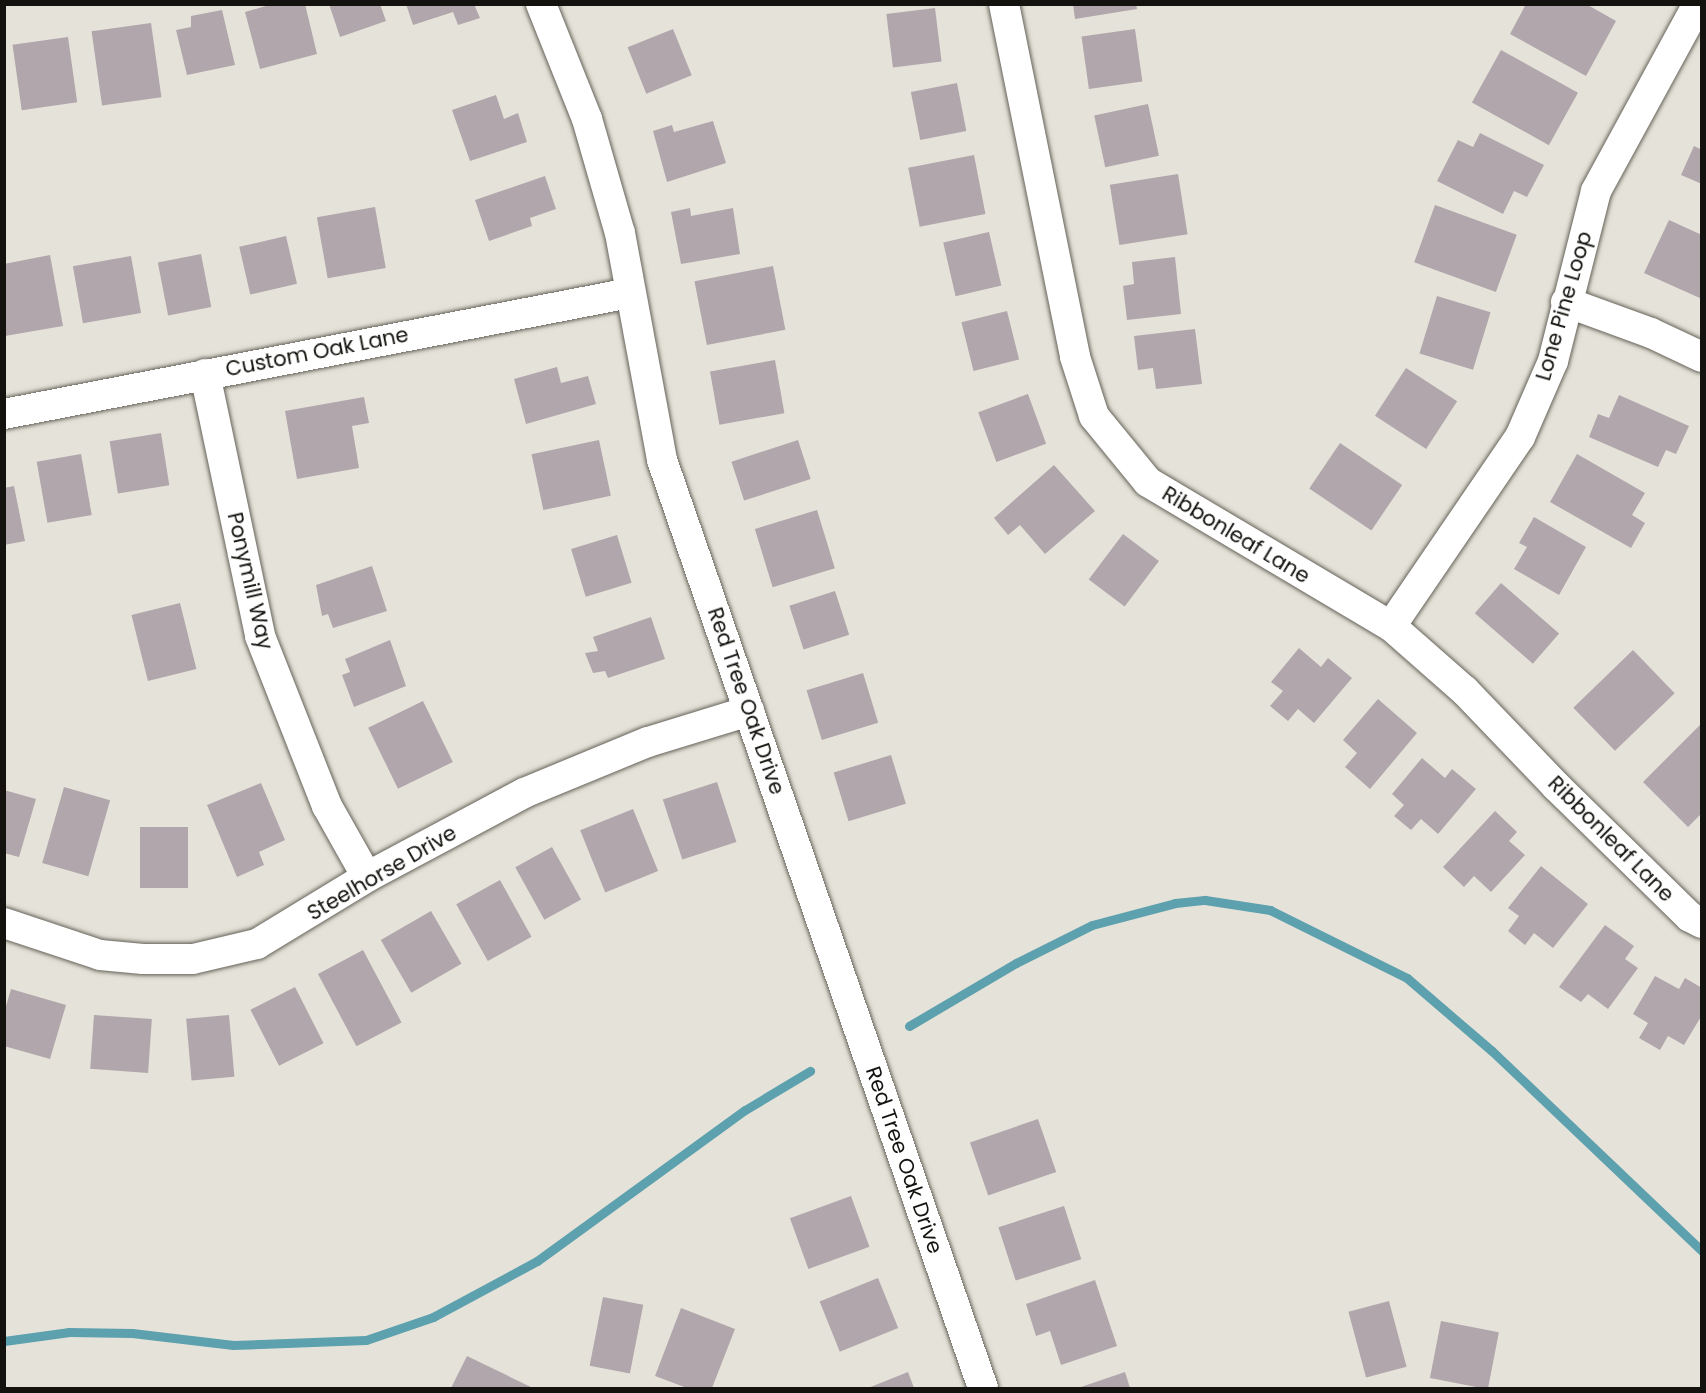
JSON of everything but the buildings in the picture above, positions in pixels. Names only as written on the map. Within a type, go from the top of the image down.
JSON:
[{"type":"street","name":"Red Tree Oak Drive","points":[[541,4],[587,119],[620,233],[662,460],[983,1389]]},
{"type":"street","name":"Ribbonleaf Lane","points":[[1004,4],[1075,357],[1094,416],[1148,482],[1391,626],[1465,691],[1598,827],[1690,917],[1701,923]]},
{"type":"street","name":"Lone Pine Loop","points":[[1391,626],[1520,437],[1553,361],[1566,302],[1596,191],[1698,4]]},
{"type":"street","name":"Custom Oak Lane","points":[[4,414],[630,293]]},
{"type":"street","points":[[1566,302],[1652,333],[1701,357]]},
{"type":"street","name":"Ponymill Way","points":[[205,374],[260,636],[327,806],[367,877]]},
{"type":"street","name":"Steelhorse Drive","points":[[4,923],[99,954],[193,959],[257,944],[367,877],[524,793],[648,742],[749,711]]},
{"type":"waterway","points":[[909,1026],[1016,963],[1092,925],[1175,903],[1205,900],[1270,910],[1407,978],[1492,1051],[1702,1251]]},
{"type":"waterway","points":[[4,1341],[69,1332],[132,1333],[233,1345],[366,1340],[433,1317],[537,1261],[745,1110],[810,1071]]}]
